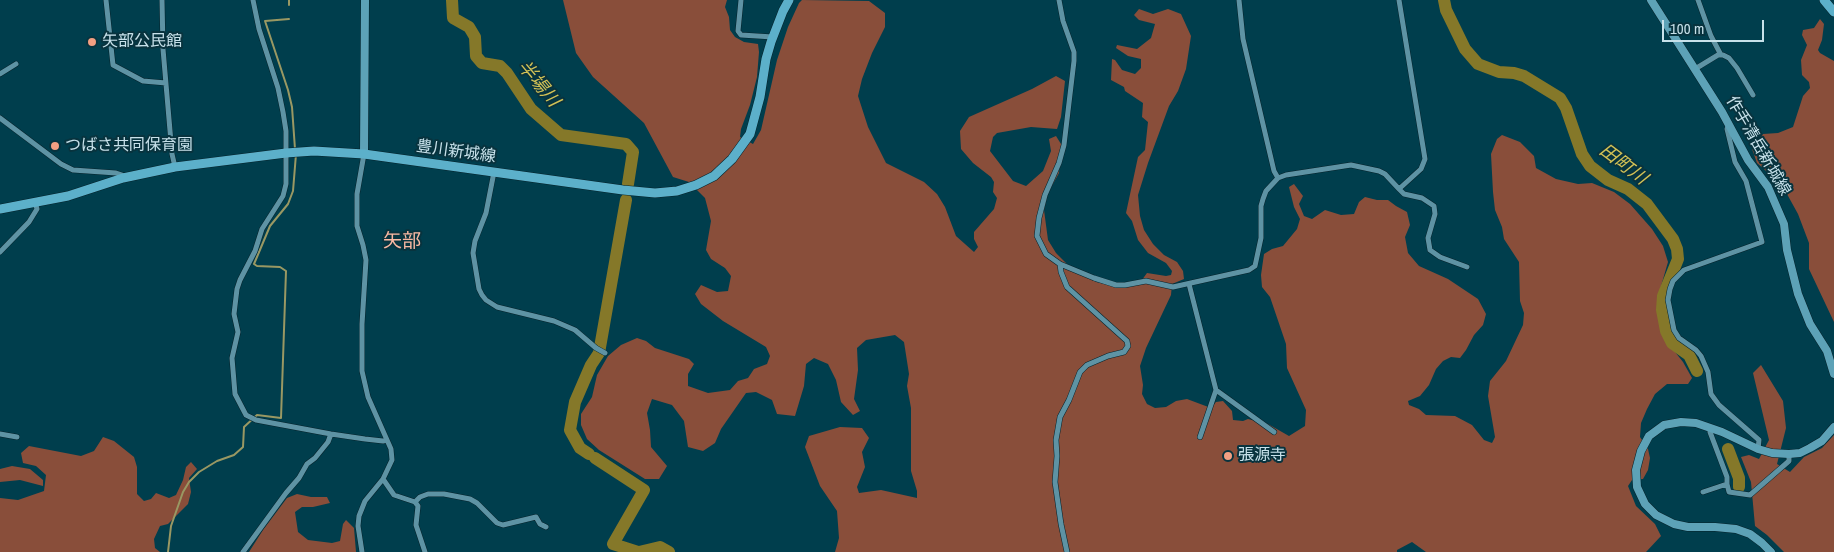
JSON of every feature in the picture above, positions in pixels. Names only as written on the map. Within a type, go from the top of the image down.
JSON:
[{"type":"main road","points":[[364,154],[365,0]]},
{"type":"main road","name":"豊川新城線","points":[[0,208],[68,196],[123,178],[175,168],[314,151],[364,154],[655,193],[677,191],[696,186],[714,176],[732,159],[750,134],[760,97],[766,59],[772,37],[789,0]]},
{"type":"main road","name":"作手清岳新城線","points":[[1651,0],[1729,124],[1748,160],[1768,187],[1777,205],[1784,224],[1787,250],[1798,294],[1810,324],[1826,351],[1834,374]]},
{"type":"main road","points":[[1824,0],[1834,12]]},
{"type":"main road","points":[[1771,552],[1750,534],[1736,529],[1688,527],[1674,524],[1656,515],[1644,504],[1637,487],[1636,470],[1641,450],[1649,436],[1664,425],[1681,422],[1696,422],[1758,449],[1772,453],[1789,454],[1800,453],[1822,441],[1834,426]]},
{"type":"street","points":[[106,0],[113,65],[143,81],[166,83]]},
{"type":"street","points":[[162,0],[163,49],[172,154],[175,168]]},
{"type":"street","points":[[253,0],[265,51],[278,88],[284,121],[286,184],[284,196],[262,230],[255,251],[236,289],[234,314],[238,332],[232,358],[235,394],[249,418],[331,434],[387,440]]},
{"type":"street","points":[[741,0],[738,31],[741,35],[772,37]]},
{"type":"street","points":[[1059,0],[1063,22],[1074,52],[1074,62],[1064,145],[1059,163],[1045,195],[1037,236],[1046,254],[1060,264],[1116,285],[1146,281],[1173,287],[1249,270],[1255,266],[1260,238],[1263,199],[1266,192],[1278,178],[1286,174],[1351,166],[1379,171],[1385,174],[1404,194],[1422,198],[1434,206],[1435,214],[1428,238],[1430,250],[1440,257],[1467,267]]},
{"type":"street","points":[[1239,0],[1243,39],[1274,171],[1278,178]]},
{"type":"street","points":[[1399,0],[1425,159],[1420,169],[1399,189]]},
{"type":"street","points":[[1698,0],[1711,36],[1721,54],[1729,58],[1753,95]]},
{"type":"street","points":[[1695,69],[1721,54]]},
{"type":"street","points":[[0,74],[16,64]]},
{"type":"street","points":[[0,118],[67,167],[74,170],[116,173],[122,175],[123,178]]},
{"type":"street","points":[[1729,124],[1727,129],[1735,162],[1746,181],[1762,242],[1684,270],[1673,281],[1668,300],[1674,330],[1679,338],[1701,356],[1708,372],[1711,394],[1719,405],[1759,440],[1758,449]]},
{"type":"street","points":[[362,552],[358,526],[359,516],[365,501],[383,479],[392,460],[391,449],[368,397],[362,371],[362,324],[366,260],[358,226],[357,194],[364,154]]},
{"type":"street","points":[[494,172],[486,213],[475,241],[473,253],[479,289],[482,295],[497,307],[554,321],[575,330],[604,353]]},
{"type":"street","points":[[0,252],[28,222],[37,209],[35,202]]},
{"type":"street","points":[[1060,264],[1060,272],[1067,287],[1127,341],[1128,346],[1124,352],[1087,364],[1080,372],[1060,417],[1057,429],[1055,482],[1067,552]]},
{"type":"street","points":[[1189,284],[1216,390],[1200,437]]},
{"type":"street","points":[[1216,390],[1274,432]]},
{"type":"street","points":[[1712,428],[1710,432],[1727,477],[1729,492],[1750,495],[1789,461],[1789,454]]},
{"type":"street","points":[[0,434],[17,436]]},
{"type":"street","points":[[243,552],[299,478],[307,464],[315,458],[328,442],[331,434]]},
{"type":"street","points":[[383,479],[394,494],[415,502],[418,506],[416,525],[426,552]]},
{"type":"street","points":[[1702,492],[1727,484]]},
{"type":"street","points":[[415,502],[420,497],[428,494],[444,494],[470,499],[477,503],[497,524],[503,525],[536,517],[540,524],[546,527]]},
{"type":"shaded area","points":[[563,0],[727,0],[725,7],[729,17],[730,30],[735,37],[744,42],[758,44],[757,77],[740,137],[753,144],[761,130],[777,60],[788,27],[799,3],[802,0],[869,1],[885,13],[885,27],[872,53],[858,96],[868,127],[886,163],[924,182],[937,194],[945,207],[956,236],[974,252],[978,247],[974,239],[974,232],[994,209],[997,198],[993,192],[994,182],[991,177],[973,163],[961,149],[960,131],[969,117],[1032,89],[1056,76],[1065,81],[1061,117],[1057,129],[1031,127],[997,133],[993,137],[990,151],[1013,181],[1026,186],[1043,171],[1051,151],[1049,139],[1056,136],[1061,144],[1059,173],[1048,193],[1044,210],[1048,240],[1056,253],[1068,265],[1096,282],[1118,287],[1139,284],[1147,273],[1166,276],[1171,275],[1172,271],[1166,263],[1148,253],[1138,240],[1132,221],[1126,213],[1138,157],[1145,150],[1148,122],[1142,117],[1143,103],[1125,91],[1124,87],[1111,80],[1112,59],[1115,60],[1122,70],[1135,74],[1141,68],[1141,59],[1128,56],[1116,48],[1117,45],[1137,49],[1151,38],[1155,24],[1139,20],[1134,15],[1139,9],[1153,14],[1168,9],[1181,14],[1191,36],[1186,69],[1178,91],[1169,106],[1138,195],[1140,216],[1144,230],[1153,244],[1164,255],[1177,262],[1183,271],[1184,279],[1172,284],[1171,295],[1146,348],[1140,366],[1143,385],[1142,394],[1147,404],[1155,408],[1166,407],[1176,401],[1187,399],[1211,408],[1216,402],[1223,401],[1232,411],[1233,420],[1243,421],[1248,419],[1268,424],[1289,436],[1305,426],[1306,410],[1287,368],[1286,344],[1270,297],[1262,287],[1261,275],[1264,254],[1272,249],[1283,246],[1297,229],[1300,219],[1294,207],[1289,187],[1294,184],[1303,196],[1299,204],[1304,216],[1312,219],[1325,210],[1341,215],[1354,214],[1359,202],[1365,197],[1388,200],[1407,212],[1410,225],[1405,237],[1408,253],[1419,266],[1448,279],[1478,299],[1486,314],[1483,325],[1474,335],[1466,350],[1460,358],[1451,357],[1443,361],[1420,396],[1408,401],[1409,405],[1419,409],[1426,415],[1455,416],[1472,425],[1484,440],[1492,443],[1495,437],[1488,396],[1490,381],[1506,361],[1523,325],[1524,313],[1520,301],[1519,262],[1504,239],[1502,227],[1495,210],[1491,154],[1497,139],[1502,135],[1520,142],[1534,156],[1536,168],[1556,179],[1578,184],[1592,183],[1614,192],[1630,204],[1652,229],[1663,246],[1668,262],[1657,300],[1658,316],[1664,338],[1683,362],[1692,378],[1688,384],[1667,384],[1655,394],[1641,423],[1640,437],[1648,449],[1650,458],[1648,470],[1643,479],[1632,480],[1628,486],[1636,506],[1655,524],[1661,536],[1646,552],[1426,552],[1412,542],[1397,550],[1397,552],[835,552],[839,538],[837,511],[820,486],[805,447],[809,436],[840,427],[862,428],[869,438],[862,452],[865,467],[857,487],[859,493],[881,490],[917,498],[917,491],[911,471],[911,408],[907,386],[909,374],[904,342],[895,335],[866,340],[857,348],[858,370],[854,399],[860,411],[853,415],[841,402],[836,380],[828,364],[814,358],[806,364],[804,386],[795,416],[777,414],[772,400],[756,392],[746,393],[721,429],[715,443],[703,451],[688,447],[684,421],[672,405],[652,399],[647,413],[651,447],[667,466],[659,479],[645,479],[599,450],[587,439],[581,425],[581,414],[592,397],[597,375],[608,356],[621,345],[637,338],[646,341],[655,348],[689,359],[694,364],[688,374],[688,386],[708,393],[730,390],[738,381],[748,378],[754,369],[767,364],[770,356],[766,347],[723,321],[701,304],[695,294],[701,285],[717,292],[728,291],[731,276],[725,268],[711,259],[706,250],[711,221],[705,198],[689,182],[673,177],[644,123],[593,77],[576,53]]},
{"type":"shaded area","points":[[1820,19],[1824,24],[1822,40],[1818,50],[1834,61],[1834,322],[1809,269],[1809,243],[1798,214],[1782,185],[1757,163],[1752,149],[1763,134],[1778,133],[1793,127],[1803,96],[1810,88],[1809,82],[1802,75],[1801,60],[1807,45],[1802,35],[1803,30],[1814,28]]},
{"type":"shaded area","points":[[1761,365],[1783,401],[1786,428],[1777,464],[1790,472],[1804,457],[1822,448],[1834,435],[1834,552],[1784,552],[1755,526],[1751,482],[1741,457],[1749,455],[1759,459],[1769,440],[1753,373]]},
{"type":"shaded area","points":[[103,437],[114,441],[134,457],[137,467],[137,494],[144,501],[151,499],[156,493],[169,498],[176,495],[183,480],[186,467],[191,462],[197,469],[189,478],[191,492],[188,504],[168,524],[160,526],[154,539],[155,548],[160,552],[0,552],[0,498],[18,500],[44,491],[46,475],[36,466],[23,463],[21,453],[29,446],[81,456],[94,451]]},
{"type":"shaded area","points":[[12,466],[30,469],[43,480],[43,486],[20,480],[0,482],[0,469]]},
{"type":"shaded area","points":[[297,494],[311,497],[327,497],[330,503],[313,507],[302,507],[295,512],[298,532],[308,540],[332,543],[340,541],[343,524],[346,520],[354,528],[356,552],[249,552],[287,498]]},
{"type":"waterway","points":[[289,0],[289,5]]},
{"type":"waterway","name":"半場川","points":[[452,0],[453,18],[469,27],[475,37],[476,56],[482,63],[500,66],[507,73],[531,109],[561,135],[626,144],[633,152],[628,184]]},
{"type":"waterway","name":"田町川","points":[[1444,0],[1446,10],[1465,49],[1478,64],[1499,72],[1524,76],[1560,98],[1566,108],[1582,154],[1590,166],[1608,180],[1628,189],[1647,204],[1673,239],[1678,259],[1663,296],[1662,310],[1666,331],[1672,343],[1689,355],[1697,371]]},
{"type":"waterway","points":[[289,19],[265,21],[292,107],[295,149]]},
{"type":"waterway","points":[[168,552],[171,526],[183,492],[189,482],[199,472],[217,461],[234,455],[243,447],[244,427],[257,415],[281,418],[286,271],[280,267],[257,266],[254,264],[270,226],[288,204],[293,191],[296,154]]},
{"type":"waterway","name":"半場川","points":[[589,454],[580,448],[570,430],[575,402],[591,365],[599,353],[626,200]]},
{"type":"waterway","name":"田町川","points":[[1728,449],[1739,478],[1739,487]]},
{"type":"waterway","name":"半場川","points":[[595,458],[644,490],[613,544],[638,552]]},
{"type":"waterway","name":"半場川","points":[[639,552],[660,547],[669,552]]},
{"type":"place","name":"矢部公民館","points":[[92,42]]},
{"type":"place","name":"つばさ共同保育園","points":[[55,146]]},
{"type":"place","name":"張源寺","points":[[1228,456]]},
{"type":"district","name":"矢部","points":[[402,242]]}]
